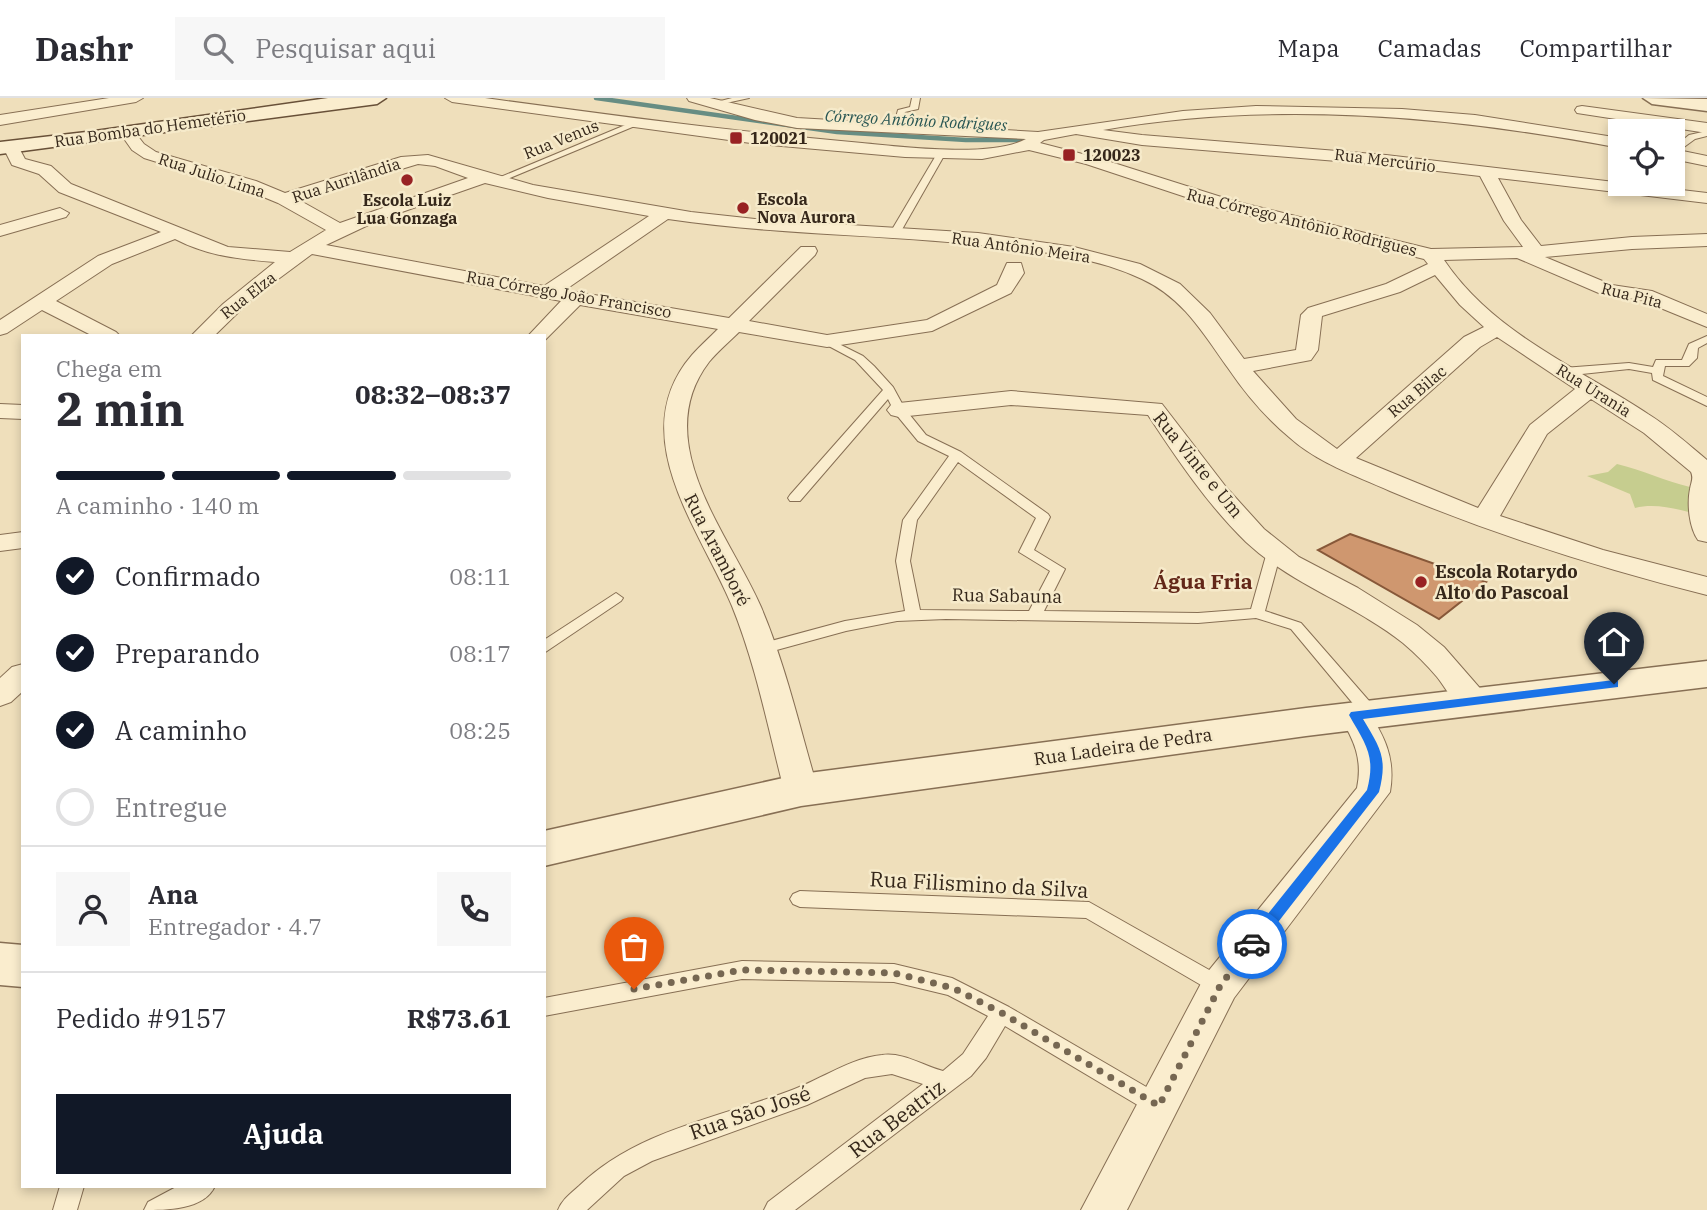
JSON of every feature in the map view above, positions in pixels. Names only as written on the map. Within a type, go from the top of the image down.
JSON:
[{"type":"street","points":[[0,120],[136,98]]},
{"type":"street","name":"Rua Bomba do Hemetério","points":[[3,146],[128,133],[377,98]]},
{"type":"street","points":[[452,98],[822,146],[941,154],[972,155],[1034,140],[1063,129],[1165,108],[1295,101],[1430,113],[1541,128],[1608,141]]},
{"type":"street","name":"Rua Córrego Antônio Rodrigues","points":[[694,98],[755,115],[797,123],[1017,132],[1075,156],[1228,205],[1434,261],[1632,243],[1707,240]]},
{"type":"street","points":[[1652,98],[1707,105]]},
{"type":"street","points":[[1582,110],[1707,128]]},
{"type":"street","name":"Rua Mercúrio","points":[[1063,129],[1142,140],[1323,153],[1707,198]]},
{"type":"street","name":"Rua Julio Lima","points":[[128,133],[138,147],[150,155],[284,199],[339,230]]},
{"type":"street","name":"Rua Córrego João Francisco","points":[[3,146],[18,162],[45,170],[65,188],[156,223],[205,247],[227,253],[304,253],[827,341],[932,326],[1004,289],[1014,273],[1014,267]]},
{"type":"street","points":[[1685,156],[1707,161]]},
{"type":"street","name":"Rua Antônio Meira","points":[[407,160],[434,160],[489,180],[541,192],[666,213],[771,226],[1016,243],[1090,256],[1138,269],[1164,282],[1188,299],[1201,313],[1238,367],[1278,414],[1307,441],[1339,460],[1485,520],[1632,569],[1707,586]]},
{"type":"street","name":"Rua Aurilândia","points":[[284,199],[407,160]]},
{"type":"street","points":[[1487,173],[1527,253]]},
{"type":"street","name":"Rua Elza","points":[[204,334],[244,296],[339,230],[489,180]]},
{"type":"street","points":[[0,231],[60,213]]},
{"type":"street","points":[[548,292],[666,213]]},
{"type":"street","points":[[0,329],[40,301],[92,252],[156,223]]},
{"type":"street","points":[[92,252],[175,233]]},
{"type":"street","name":"Rua Aramboré","points":[[801,790],[762,649],[746,605],[687,490],[678,458],[675,424],[678,399],[686,379],[699,360],[808,251]]},
{"type":"street","name":"Rua Pita","points":[[1527,253],[1597,287],[1645,295],[1707,321]]},
{"type":"street","points":[[1238,367],[1303,355],[1307,350],[1311,315],[1393,288],[1434,261]]},
{"type":"street","name":"Rua Urania","points":[[1434,261],[1461,297],[1499,328],[1589,390],[1635,416],[1692,460],[1706,477],[1703,515],[1707,534]]},
{"type":"street","points":[[541,334],[575,298]]},
{"type":"street","points":[[40,301],[106,334]]},
{"type":"street","name":"Rua Bilac","points":[[1339,460],[1472,342],[1499,328]]},
{"type":"street","points":[[1485,520],[1538,430],[1566,405],[1589,390]]},
{"type":"street","name":"Rua Vinte e Um","points":[[894,400],[947,403],[1011,398],[1151,407],[1160,413],[1166,428],[1201,470],[1225,505],[1274,552],[1358,599],[1401,629],[1432,653],[1474,702]]},
{"type":"street","points":[[0,411],[21,412]]},
{"type":"street","points":[[0,543],[21,540]]},
{"type":"street","name":"Rua Ladeira de Pedra","points":[[546,849],[801,790],[1363,715],[1707,674]]},
{"type":"street","points":[[0,695],[21,676]]},
{"type":"street","points":[[1103,1210],[1220,986],[1373,792],[1378,772],[1377,754],[1363,715]]},
{"type":"street","points":[[0,964],[21,966]]},
{"type":"lane","points":[[717,103],[745,98]]},
{"type":"lane","points":[[896,126],[902,110],[914,109],[916,98]]},
{"type":"lane","name":"Rua Venus","points":[[489,180],[638,123]]},
{"type":"lane","points":[[1685,143],[1692,137],[1707,133]]},
{"type":"lane","points":[[895,233],[941,154]]},
{"type":"lane","points":[[1707,339],[1693,346],[1690,358],[1685,364],[1660,362],[1657,378],[1707,402]]},
{"type":"lane","name":"Rua Córrego João Francisco","points":[[827,341],[859,358],[922,438],[956,455],[1043,517],[1026,552],[1058,569],[1034,615]]},
{"type":"lane","points":[[1563,372],[1629,366],[1658,371]]},
{"type":"lane","points":[[794,498],[894,400]]},
{"type":"lane","points":[[913,616],[903,561],[910,520],[956,455]]},
{"type":"lane","points":[[1274,552],[1257,613],[1296,626],[1363,715]]},
{"type":"lane","points":[[546,647],[616,598]]},
{"type":"lane","name":"Rua Sabauna","points":[[762,649],[845,626],[913,616],[1198,618],[1257,613]]},
{"type":"lane","name":"Rua Filismino da Silva","points":[[800,899],[1089,910],[1220,986]]},
{"type":"lane","points":[[546,1007],[742,970],[894,973],[953,988],[1002,1013],[1159,1106]]},
{"type":"lane","name":"Rua Beatriz","points":[[776,1210],[945,1081],[956,1076],[970,1063],[1002,1013]]},
{"type":"lane","name":"Rua São José","points":[[570,1210],[620,1165],[684,1134],[764,1112],[883,1064],[900,1066],[932,1079],[945,1081]]},
{"type":"lane","points":[[65,1210],[71,1188]]},
{"type":"lane","points":[[156,1210],[199,1188]]},
{"type":"green space","points":[[1617,464],[1690,487],[1707,517],[1662,507],[1635,508],[1630,494],[1587,476],[1608,472]]},
{"type":"building","points":[[1350,534],[1486,582],[1439,619],[1318,550]]},
{"type":"waterway","name":"Córrego Antônio Rodrigues","points":[[596,98],[837,132],[966,140],[1026,140]]},
{"type":"way so far","points":[[634,989],[742,970],[894,973],[953,988],[1002,1013],[1159,1106],[1220,986],[1252,944]]},
{"type":"place","name":"120021","points":[[736,138]]},
{"type":"place","name":"120023","points":[[1069,155]]},
{"type":"place","name":"Escola Luiz Lua Gonzaga","points":[[407,180]]},
{"type":"place","name":"Escola Nova Aurora","points":[[743,208]]},
{"type":"place","name":"Escola Rotarydo Alto do Pascoal","points":[[1421,582]]},
{"type":"district","name":"Água Fria","points":[[1203,582]]},
{"type":"route","points":[[1252,944],[1373,792],[1378,772],[1377,754],[1355,715],[1614,684]]}]
